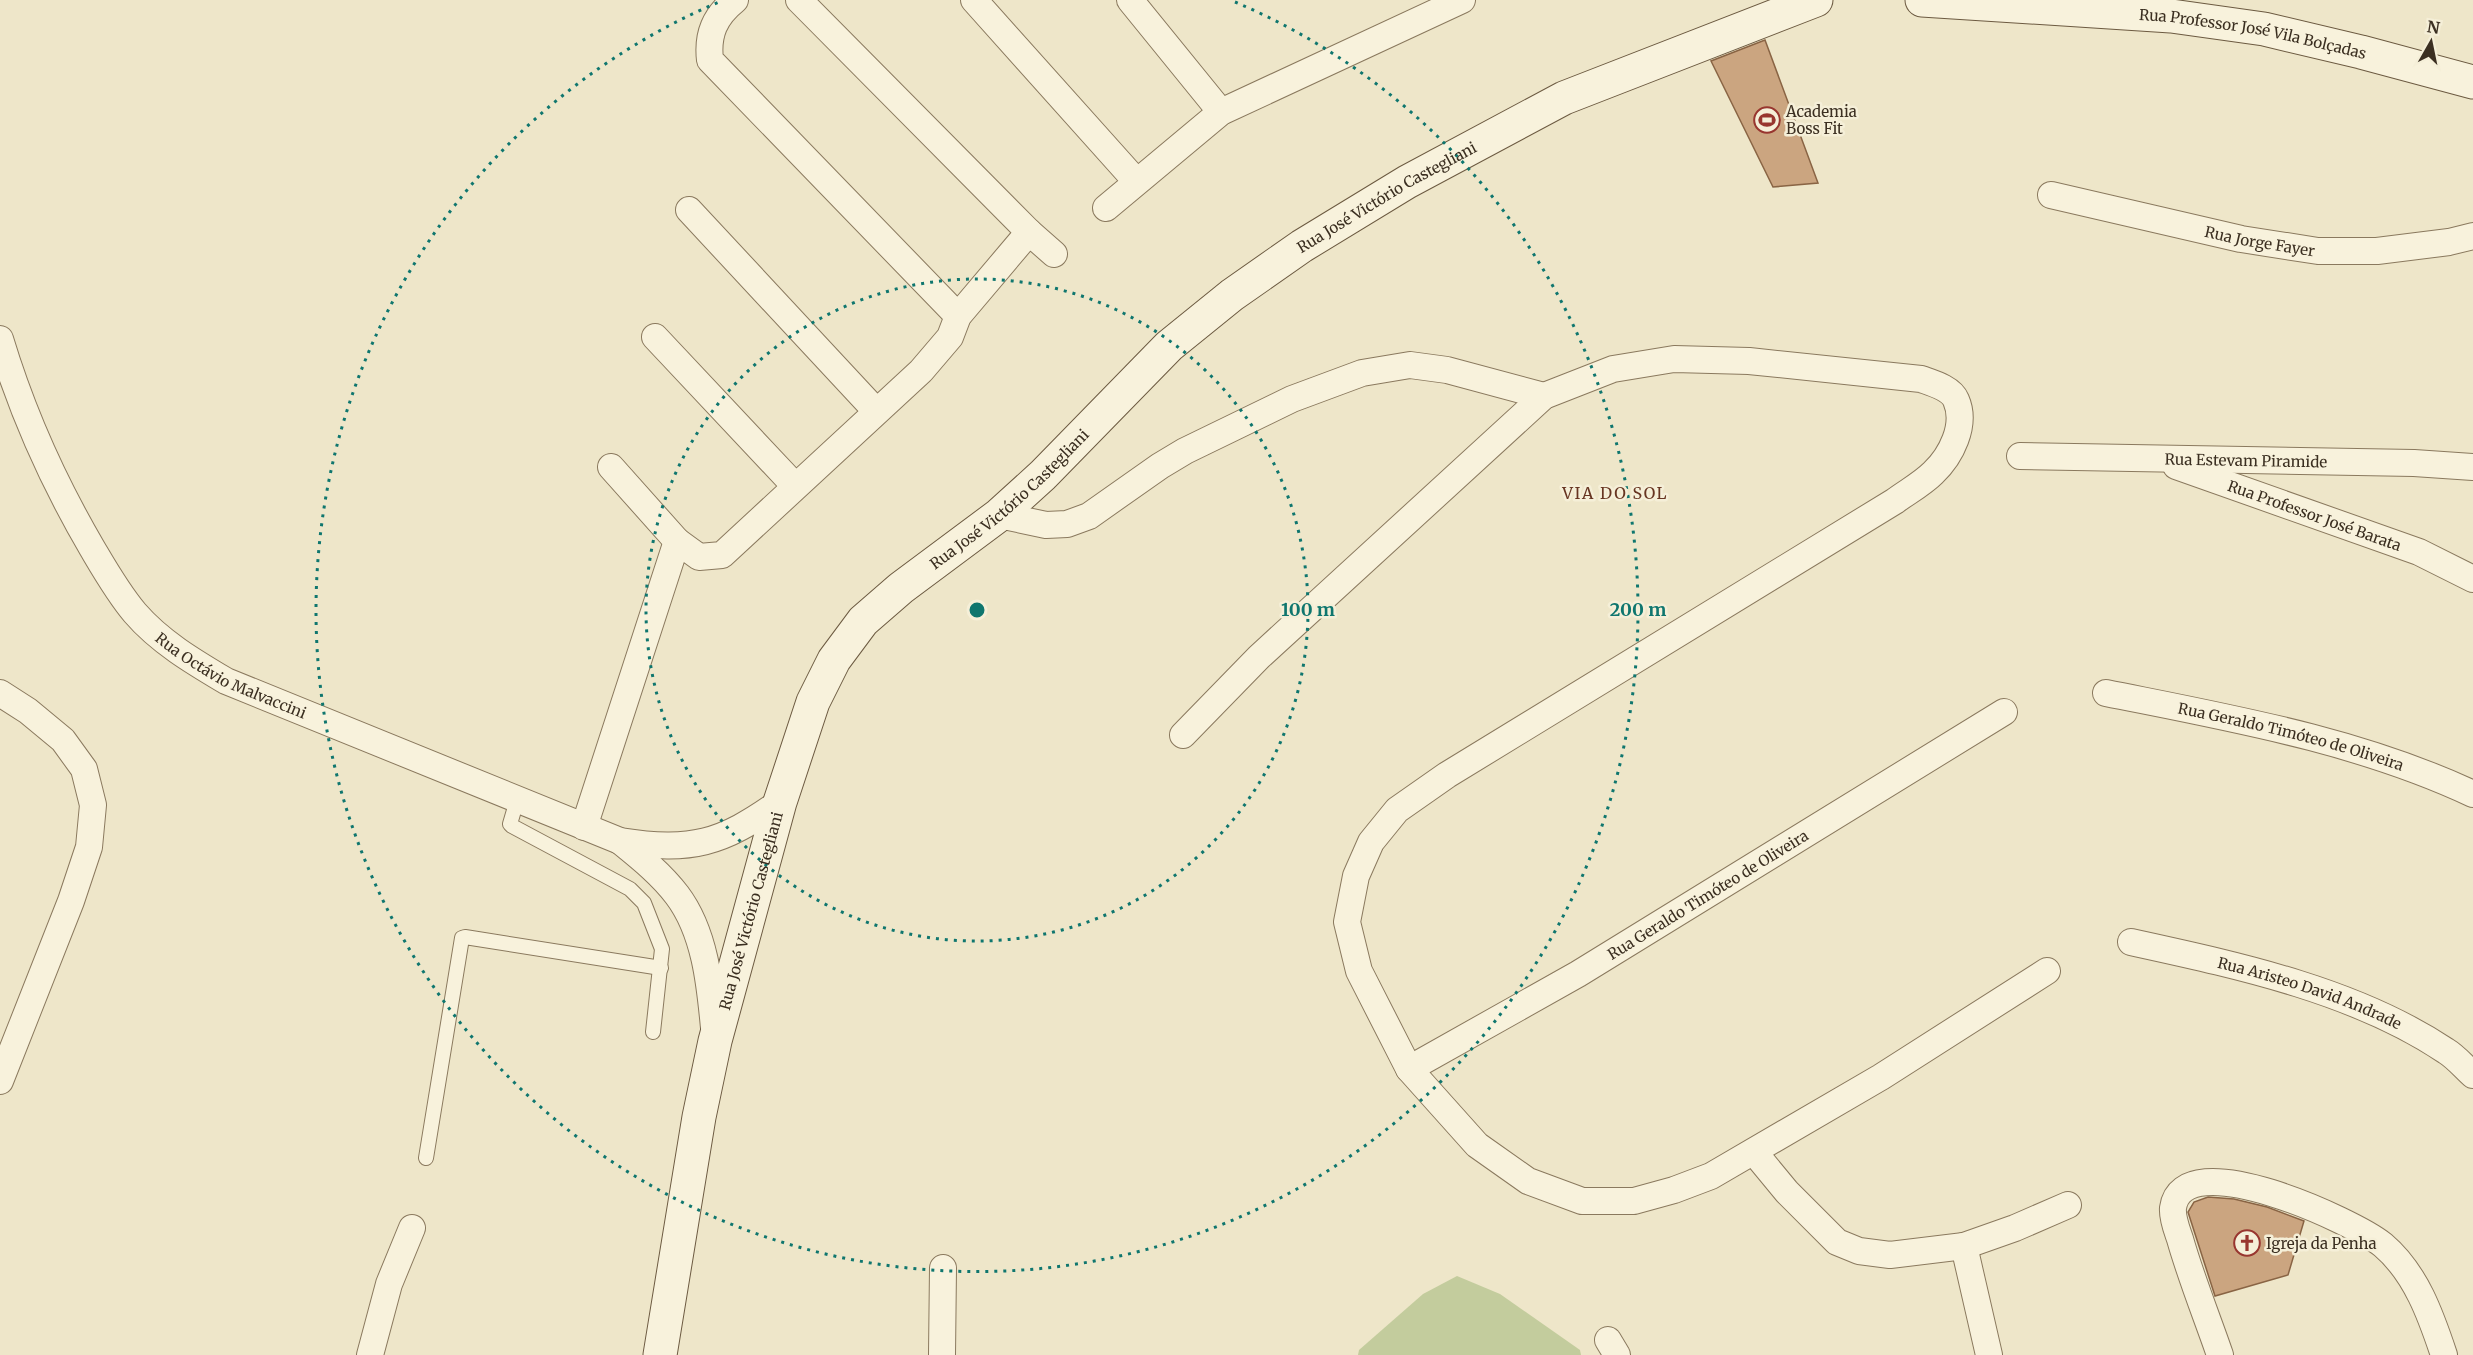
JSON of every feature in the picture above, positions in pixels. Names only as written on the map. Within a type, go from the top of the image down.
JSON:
[{"type":"street","points":[[735,0],[721,11],[713,27],[708,42],[710,60],[958,316]]},
{"type":"street","points":[[799,0],[1029,232],[1054,254]]},
{"type":"street","points":[[974,0],[1136,181]]},
{"type":"street","points":[[1130,0],[1221,112]]},
{"type":"street","points":[[1106,208],[1221,112],[1462,0]]},
{"type":"street","name":"Rua José Victório Castegliani","points":[[660,1355],[699,1117],[715,1041],[780,802],[813,702],[834,660],[863,621],[901,588],[999,515],[1044,475],[1169,345],[1232,295],[1302,246],[1407,182],[1564,98],[1816,0]]},
{"type":"street","name":"Rua Professor José Vila Bolçadas","points":[[1922,0],[2171,16],[2264,29],[2473,82]]},
{"type":"street","name":"Rua Jorge Fayer","points":[[2050,195],[2241,239],[2318,250],[2377,251],[2449,242],[2473,236]]},
{"type":"street","points":[[689,210],[876,411]]},
{"type":"street","points":[[611,467],[677,541],[699,557],[722,555],[921,371],[950,337],[958,316],[1029,232]]},
{"type":"street","points":[[655,337],[795,486]]},
{"type":"street","name":"Rua Octávio Malvaccini","points":[[0,339],[35,436],[75,520],[110,578],[136,614],[178,652],[226,681],[620,841],[651,846],[685,846],[717,839],[741,828],[780,802]]},
{"type":"street","points":[[1183,735],[1259,657],[1545,396],[1613,369],[1674,359],[1749,361],[1921,379],[1942,387],[1956,399],[1960,420],[1953,447],[1934,472],[1895,501],[1447,775],[1397,810],[1371,842],[1356,876],[1347,921],[1359,971],[1410,1069],[1477,1145],[1528,1181],[1582,1201],[1634,1202],[1711,1176],[1881,1077],[2047,971]]},
{"type":"street","points":[[999,515],[1046,525],[1066,524],[1089,516],[1185,451],[1292,399],[1362,374],[1410,365],[1447,369],[1545,396]]},
{"type":"street","name":"Rua Estevam Piramide","points":[[2019,456],[2414,463],[2473,467]]},
{"type":"street","name":"Rua Professor José Barata","points":[[2153,458],[2419,552],[2473,579]]},
{"type":"street","points":[[584,827],[677,541]]},
{"type":"street","points":[[0,693],[28,711],[63,740],[84,769],[93,806],[89,847],[71,901],[0,1081]]},
{"type":"street","name":"Rua Geraldo Timóteo de Oliveira","points":[[2106,693],[2242,720],[2347,747],[2436,777],[2473,794]]},
{"type":"street","name":"Rua Geraldo Timóteo de Oliveira","points":[[1410,1069],[1568,979],[2004,712]]},
{"type":"street","name":"Rua Octávio Malvaccini","points":[[620,841],[657,872],[679,897],[694,925],[711,995],[715,1041]]},
{"type":"street","name":"Rua Aristeo David Andrade","points":[[2131,942],[2211,960],[2303,986],[2384,1016],[2447,1051],[2473,1075]]},
{"type":"street","points":[[1754,1152],[1787,1192],[1837,1242],[1859,1251],[1890,1255],[1964,1246],[2015,1228],[2068,1205]]},
{"type":"street","points":[[2220,1355],[2185,1258],[2173,1209],[2177,1197],[2184,1188],[2194,1183],[2214,1181],[2241,1185],[2281,1196],[2339,1218],[2383,1245],[2408,1273],[2427,1306],[2444,1355]]},
{"type":"street","points":[[370,1355],[389,1284],[412,1228]]},
{"type":"street","points":[[1964,1246],[1989,1355]]},
{"type":"street","points":[[942,1355],[943,1268]]},
{"type":"lane","points":[[517,800],[510,824],[512,826],[630,889],[644,903],[661,943],[661,968],[653,1032]]},
{"type":"lane","points":[[426,1158],[462,938],[661,968]]},
{"type":"green space","points":[[1457,1276],[1500,1294],[1580,1350],[1581,1355],[1358,1355],[1359,1350],[1423,1294]]},
{"type":"building","name":"Academia Boss Fit","points":[[1765,40],[1818,183],[1773,187],[1711,61]]},
{"type":"building","name":"Igreja da Penha","points":[[2208,1197],[2234,1199],[2267,1207],[2304,1221],[2288,1275],[2215,1296],[2188,1212],[2194,1202]]},
{"type":"place","name":"Academia Boss Fit","points":[[1767,120]]},
{"type":"place","name":"Igreja da Penha","points":[[2247,1243]]},
{"type":"district","name":"VIA DO SOL","points":[[1615,493]]}]
